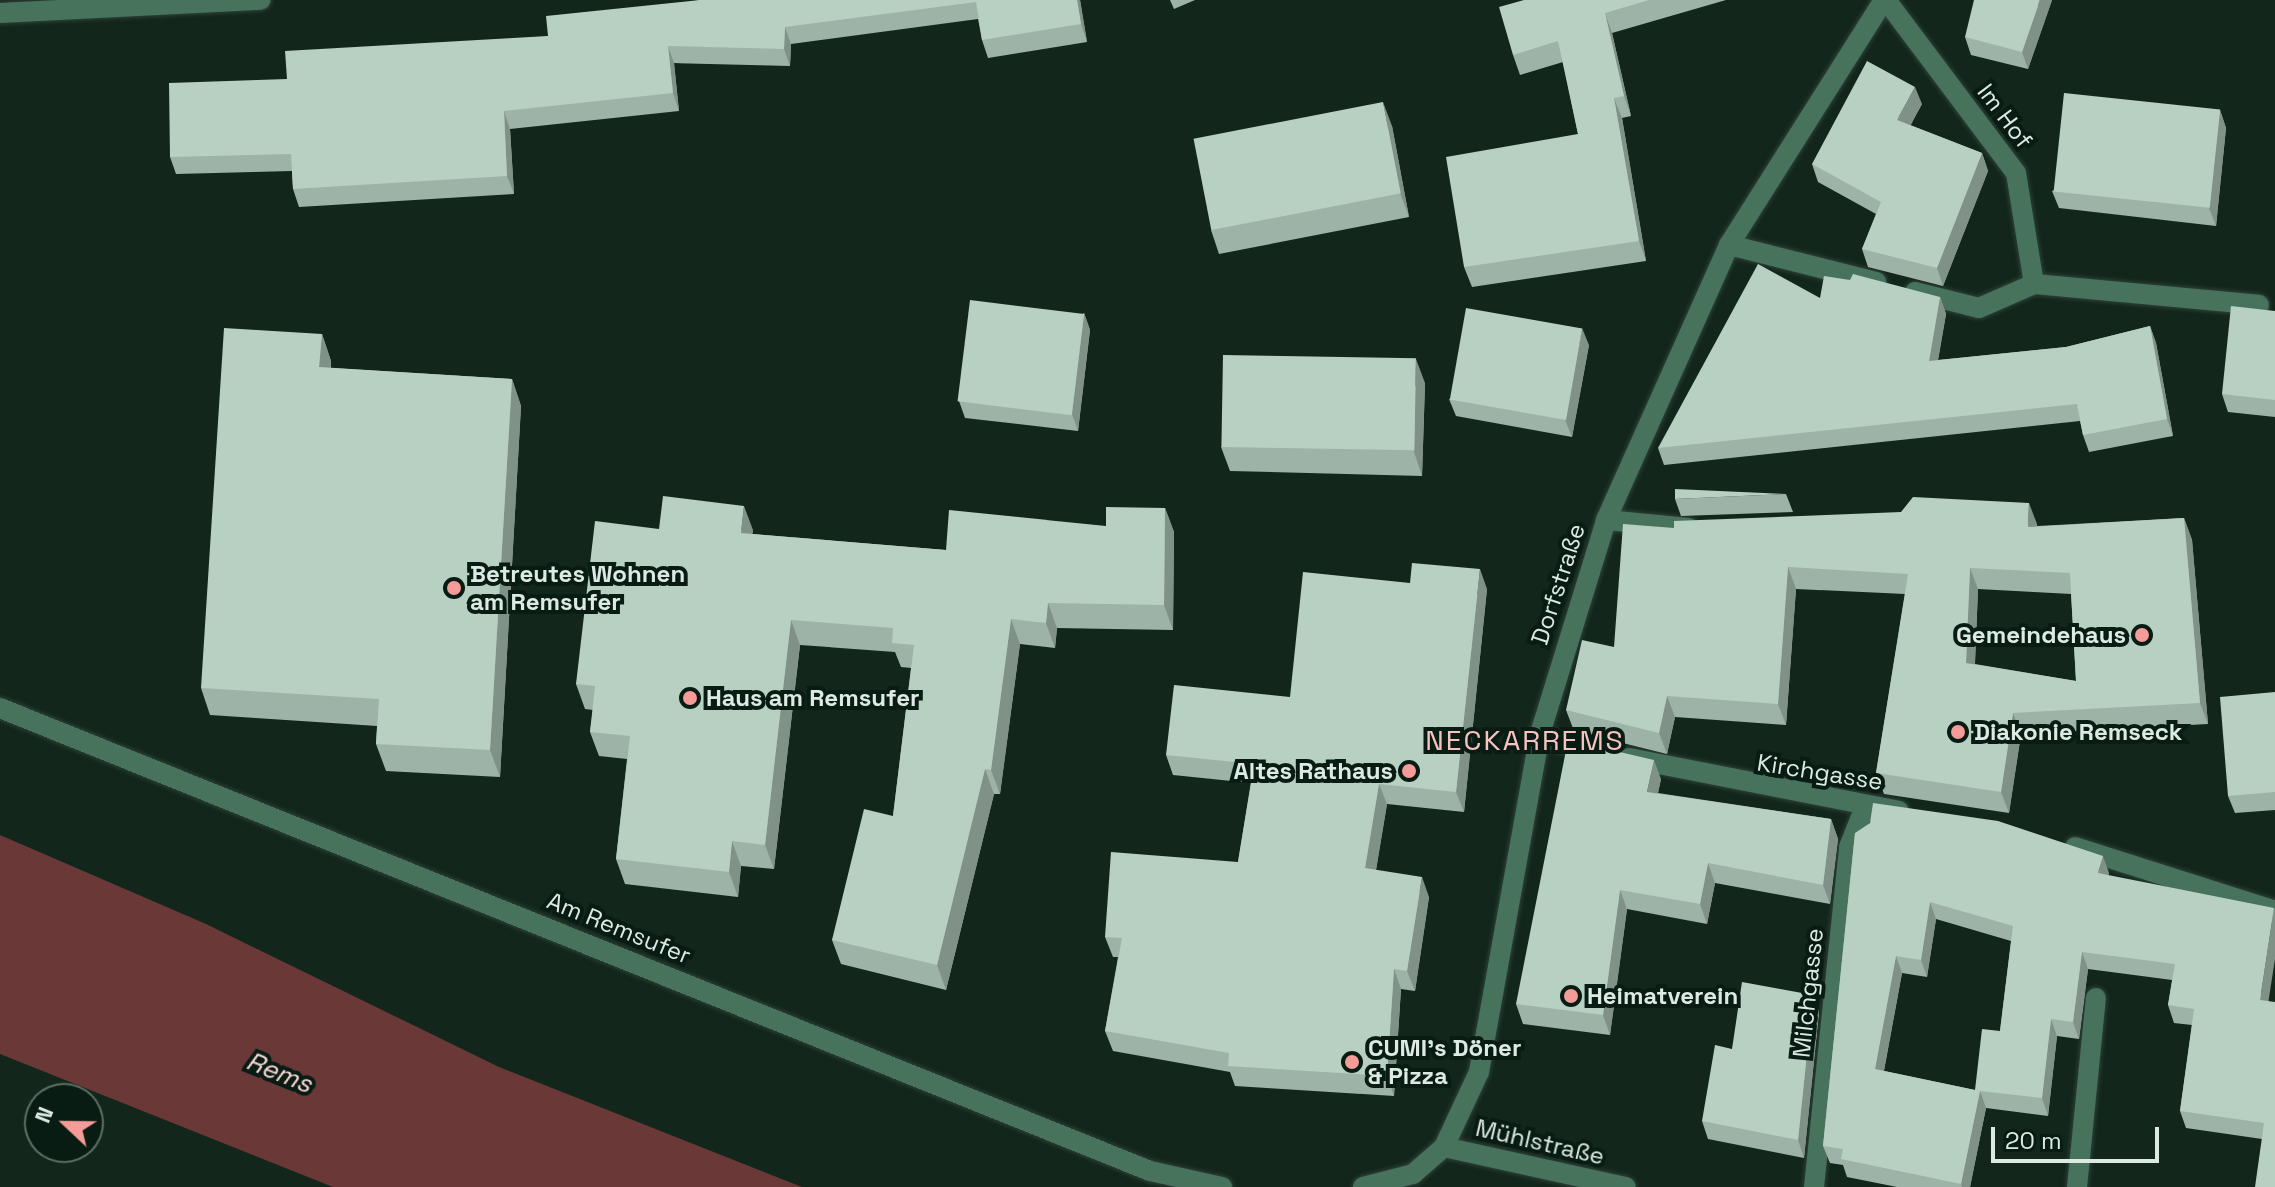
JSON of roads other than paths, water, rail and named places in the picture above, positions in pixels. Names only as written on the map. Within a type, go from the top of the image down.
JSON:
[{"type":"street","points":[[0,13],[261,0]]},
{"type":"street","name":"Dorfstraße","points":[[1363,1187],[1413,1174],[1444,1147],[1479,1072],[1539,737],[1606,520],[1729,245],[1885,0]]},
{"type":"street","name":"Im Hof","points":[[1885,0],[2016,173],[2034,284]]},
{"type":"street","points":[[1729,245],[1979,308],[2034,284],[2259,305]]},
{"type":"street","points":[[1606,520],[1710,528]]},
{"type":"street","name":"Am Remsufer","points":[[0,708],[1150,1171],[1222,1187]]},
{"type":"street","name":"Kirchgasse","points":[[1539,737],[1865,807],[1922,815]]},
{"type":"street","name":"Milchgasse","points":[[1814,1187],[1849,847],[1865,807]]},
{"type":"street","points":[[2052,840],[2275,911]]},
{"type":"street","points":[[2077,1187],[2096,998]]},
{"type":"street","name":"Mühlstraße","points":[[1444,1147],[1626,1187]]},
{"type":"water","name":"Rems","points":[[0,835],[206,924],[499,1067],[802,1187],[333,1187],[104,1096],[104,1083],[73,1083],[0,1054]]},
{"type":"place","name":"Betreutes Wohnen am Remsufer","points":[[454,588]]},
{"type":"place","name":"Gemeindehaus","points":[[2142,635]]},
{"type":"place","name":"Haus am Remsufer","points":[[690,698]]},
{"type":"place","name":"Diakonie Remseck","points":[[1958,732]]},
{"type":"place","name":"Altes Rathaus","points":[[1409,771]]},
{"type":"place","name":"Heimatverein","points":[[1571,996]]},
{"type":"place","name":"CUMI's Döner & Pizza","points":[[1352,1062]]},
{"type":"district","name":"NECKARREMS","points":[[1525,740]]}]
